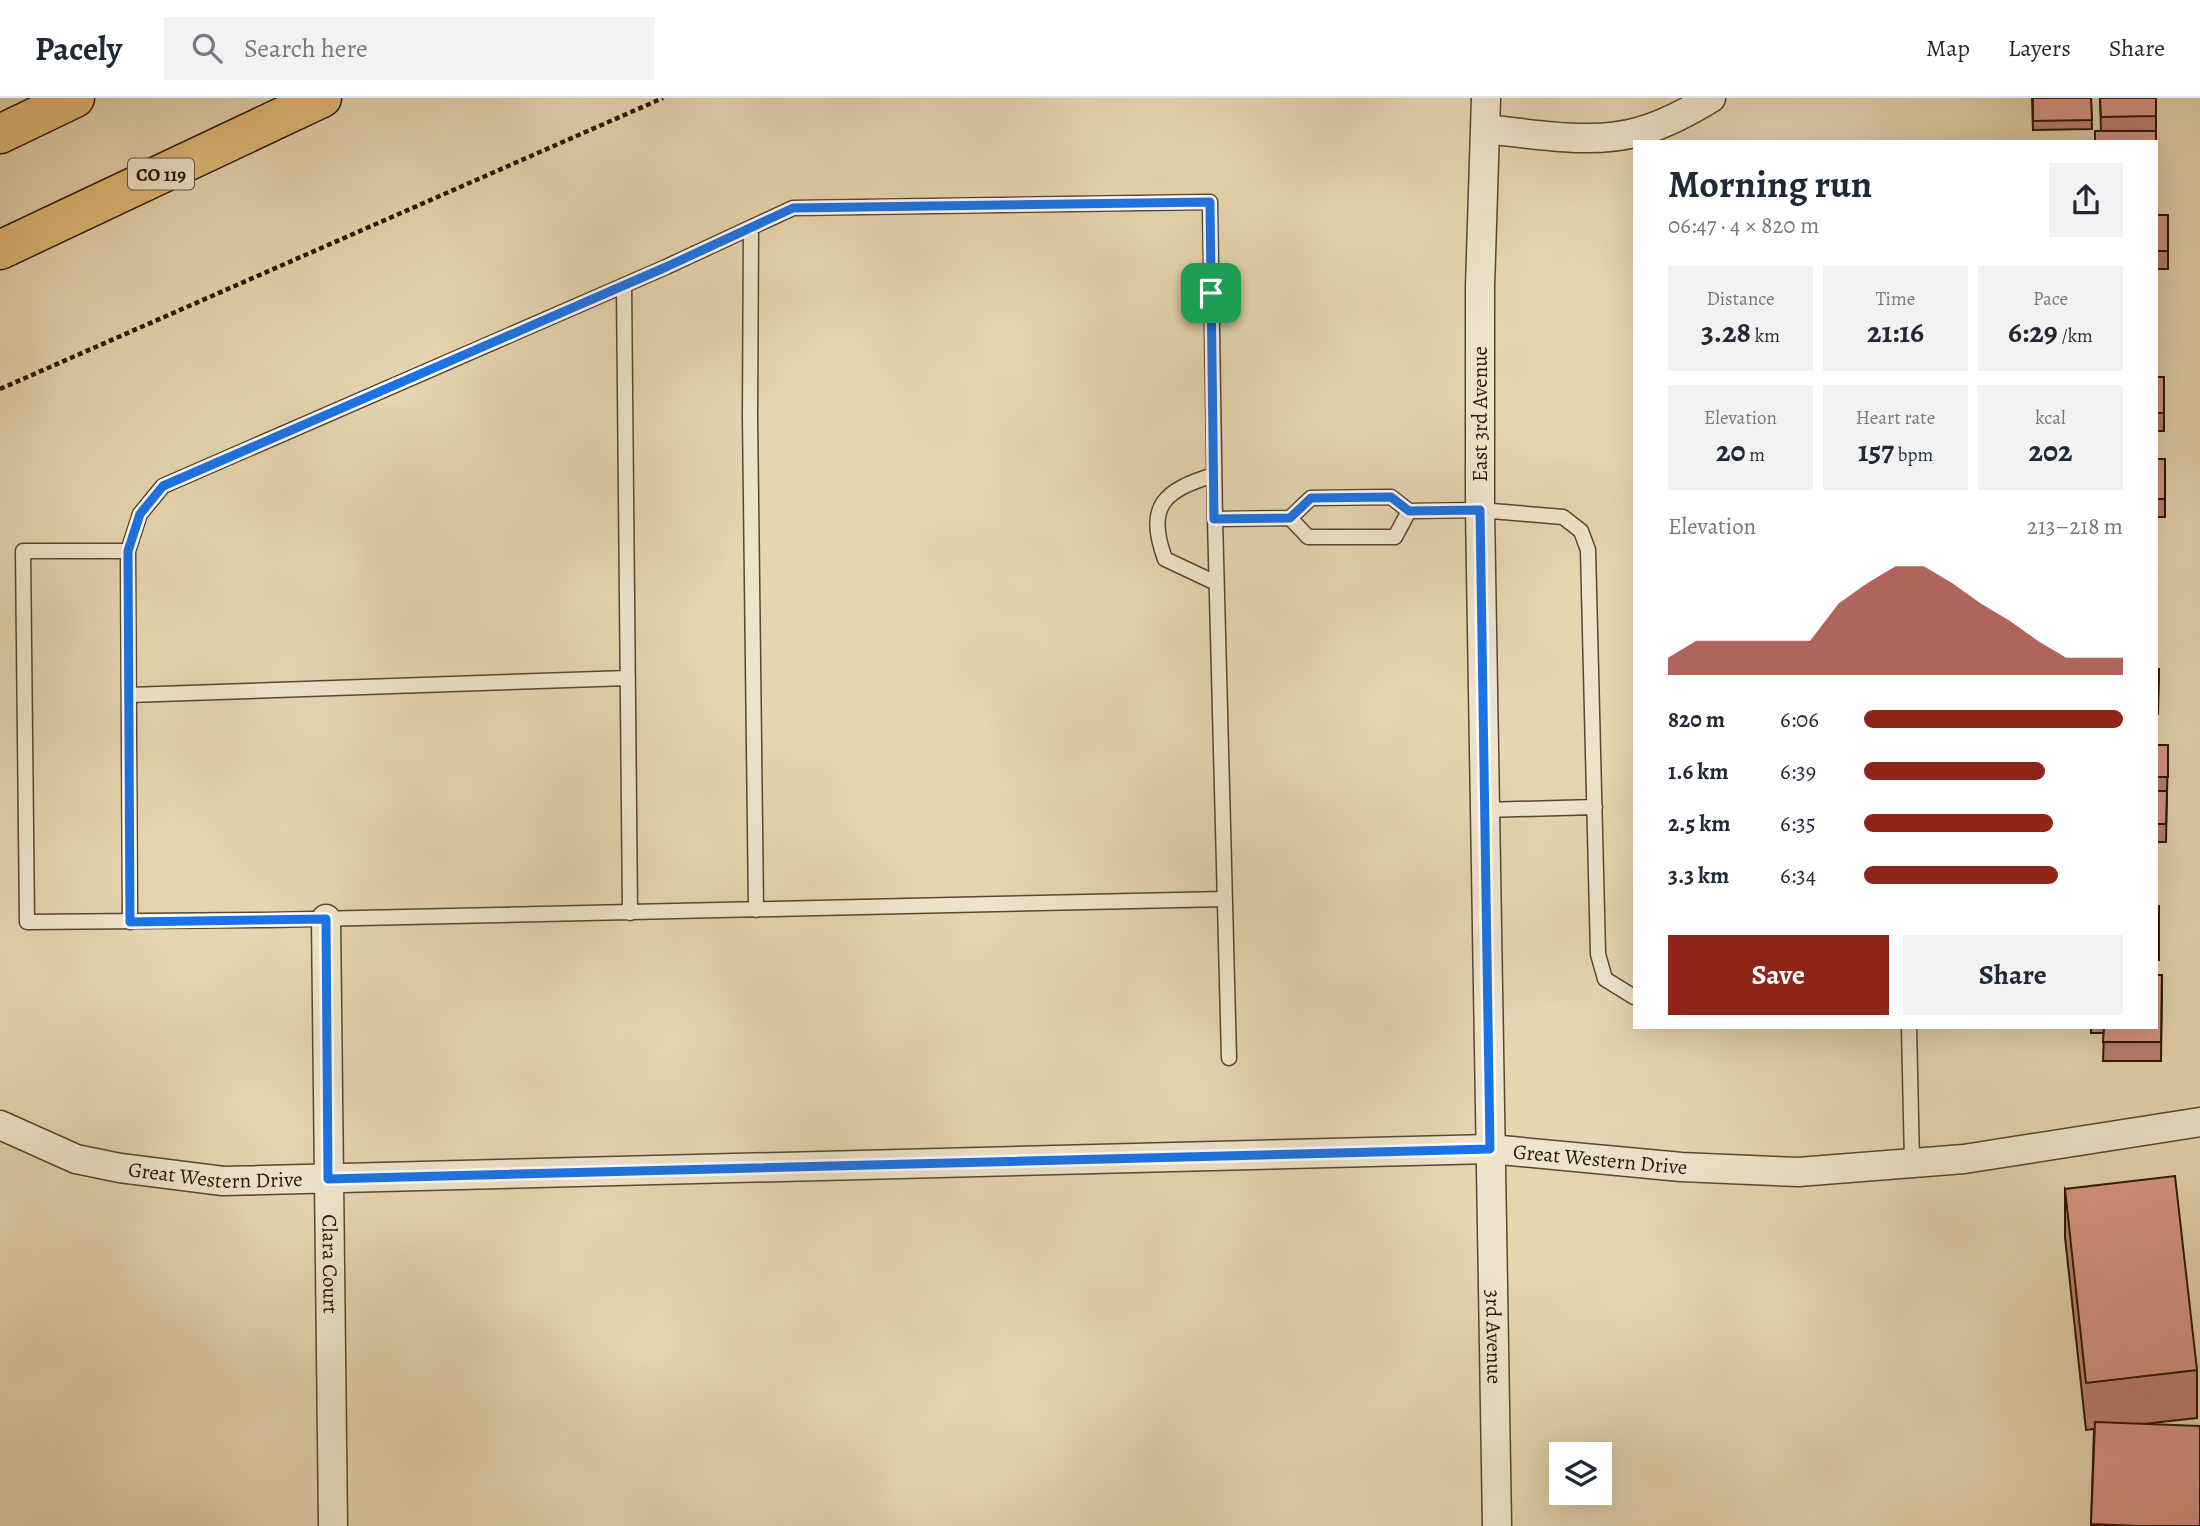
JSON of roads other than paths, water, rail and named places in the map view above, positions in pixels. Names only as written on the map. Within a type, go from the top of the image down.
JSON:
[{"type":"highway","points":[[0,134],[75,98]]},
{"type":"highway","name":"CO 119","points":[[0,250],[322,98]]},
{"type":"street","name":"East 3rd Avenue","points":[[1486,98],[1480,287],[1480,510],[1490,1149]]},
{"type":"street","points":[[1486,129],[1581,138],[1636,133],[1681,116],[1711,98]]},
{"type":"street","name":"Clara Court","points":[[326,919],[333,1526]]},
{"type":"street","name":"Great Western Drive","points":[[0,1125],[76,1159],[120,1168],[223,1181],[1490,1149],[1681,1167],[1798,1172],[1964,1159],[2200,1122]]},
{"type":"street","name":"3rd Avenue","points":[[1490,1149],[1497,1526]]},
{"type":"lane","points":[[130,922],[128,551],[140,514],[163,486],[624,285],[793,208],[1210,202],[1214,519],[1229,1058]]},
{"type":"lane","points":[[751,228],[750,416],[756,910]]},
{"type":"lane","points":[[624,285],[630,913]]},
{"type":"lane","points":[[1214,475],[1187,483],[1167,495],[1159,509],[1159,542],[1165,559],[1216,583]]},
{"type":"lane","points":[[1214,519],[1290,518],[1311,498],[1391,497],[1409,511],[1480,510],[1563,517],[1581,531],[1588,550],[1598,954],[1605,979],[1633,997]]},
{"type":"lane","points":[[1290,518],[1308,537],[1395,537],[1409,511]]},
{"type":"lane","points":[[128,551],[23,551],[27,922],[326,919],[1225,899]]},
{"type":"lane","points":[[129,695],[628,678]]},
{"type":"lane","points":[[1484,810],[1595,807]]},
{"type":"lane","points":[[1909,1029],[1912,1162]]}]
